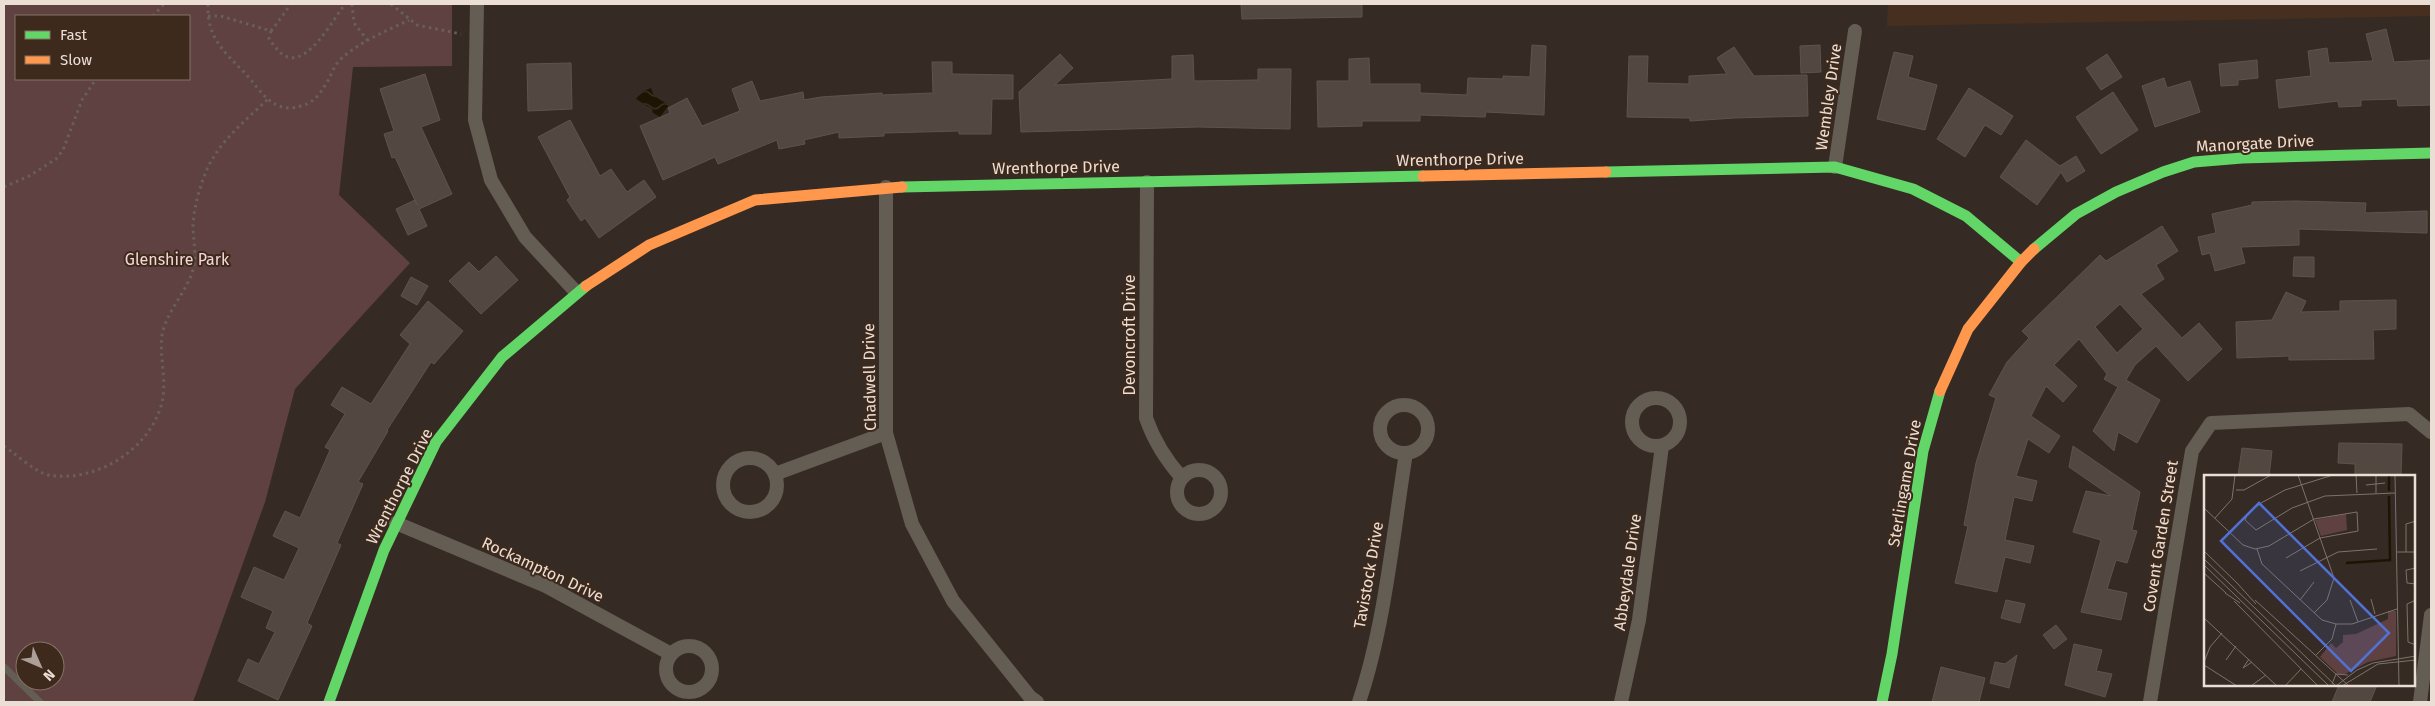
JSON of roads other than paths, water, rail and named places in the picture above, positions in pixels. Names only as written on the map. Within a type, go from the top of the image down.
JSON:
[{"type":"street","points":[[477,4],[475,120],[491,180],[525,237],[576,292]]},
{"type":"street","name":"Wembley Drive","points":[[1835,167],[1855,32]]},
{"type":"street","name":"Manorgate Drive","points":[[2021,262],[2047,236],[2076,214],[2116,192],[2163,172],[2194,162],[2242,158],[2431,153]]},
{"type":"street","name":"Wrenthorpe Drive","points":[[329,702],[396,522],[436,442],[496,364],[576,292],[649,246],[755,200],[886,186],[1835,167],[1913,189],[1966,216],[2021,262]]},
{"type":"street","name":"Devoncroft Drive","points":[[1147,182],[1146,418],[1154,440],[1169,464],[1182,478]]},
{"type":"street","name":"Chadwell Drive","points":[[886,186],[886,433],[912,524],[953,601],[1030,697],[1037,702]]},
{"type":"street","name":"Sterlingame Drive","points":[[1882,702],[1892,654],[1923,451],[1938,395],[1968,329],[2021,262]]},
{"type":"street","name":"Covent Garden Street","points":[[2150,702],[2192,451],[2211,423],[2409,414],[2431,432]]},
{"type":"street","points":[[775,474],[886,433]]},
{"type":"street","name":"Abbeydale Drive","points":[[1621,702],[1639,620],[1662,446]]},
{"type":"street","name":"Tavistock Drive","points":[[1359,702],[1368,676],[1378,624],[1406,453]]},
{"type":"street","name":"Rockampton Drive","points":[[396,522],[546,586],[671,654]]},
{"type":"street","points":[[2420,702],[2431,615]]},
{"type":"lane","points":[[4,667],[40,702]]},
{"type":"water","points":[[651,88],[654,96],[669,105],[660,117],[653,113],[652,109],[636,99],[641,92]]},
{"type":"park label","name":"Glenshire Park","points":[[177,259]]}]
